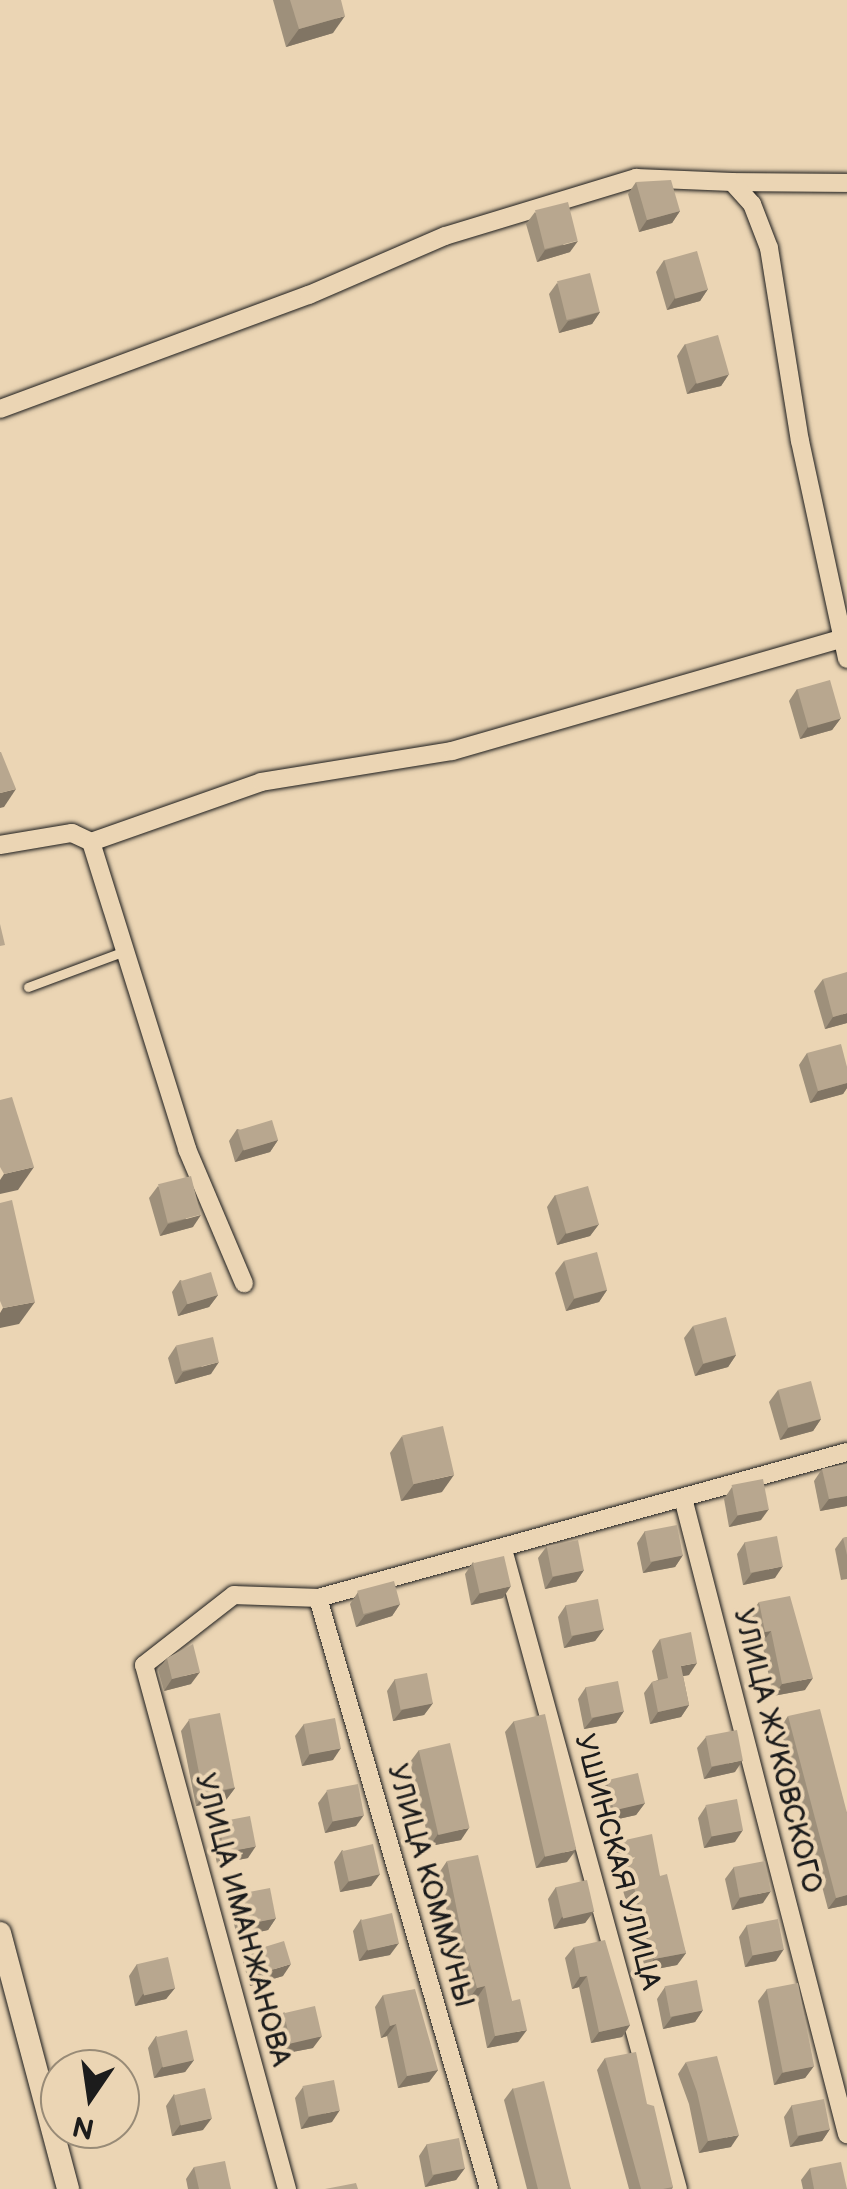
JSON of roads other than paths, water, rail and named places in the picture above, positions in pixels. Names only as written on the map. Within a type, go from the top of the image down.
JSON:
[{"type":"main road","points":[[0,1934],[68,2189]]},
{"type":"street","points":[[0,409],[309,295],[445,236],[636,178],[847,184]]},
{"type":"street","points":[[732,182],[752,204],[770,248],[800,441],[847,659]]},
{"type":"street","points":[[0,846],[72,833],[91,842],[262,782],[452,752],[844,638]]},
{"type":"street","points":[[91,842],[188,1149],[244,1283]]},
{"type":"street","points":[[318,1598],[847,1452]]},
{"type":"street","name":"УЛИЦА ЖУКОВСКОГО","points":[[684,1498],[847,2134]]},
{"type":"street","name":"УШИНСКАЯ УЛИЦА","points":[[503,1549],[678,2189]]},
{"type":"street","name":"УЛИЦА ИМАНЖАНОВА","points":[[286,2189],[144,1665],[234,1594],[318,1598]]},
{"type":"street","name":"УЛИЦА КОММУНЫ","points":[[318,1598],[489,2189]]},
{"type":"lane","points":[[28,988],[125,951]]}]
